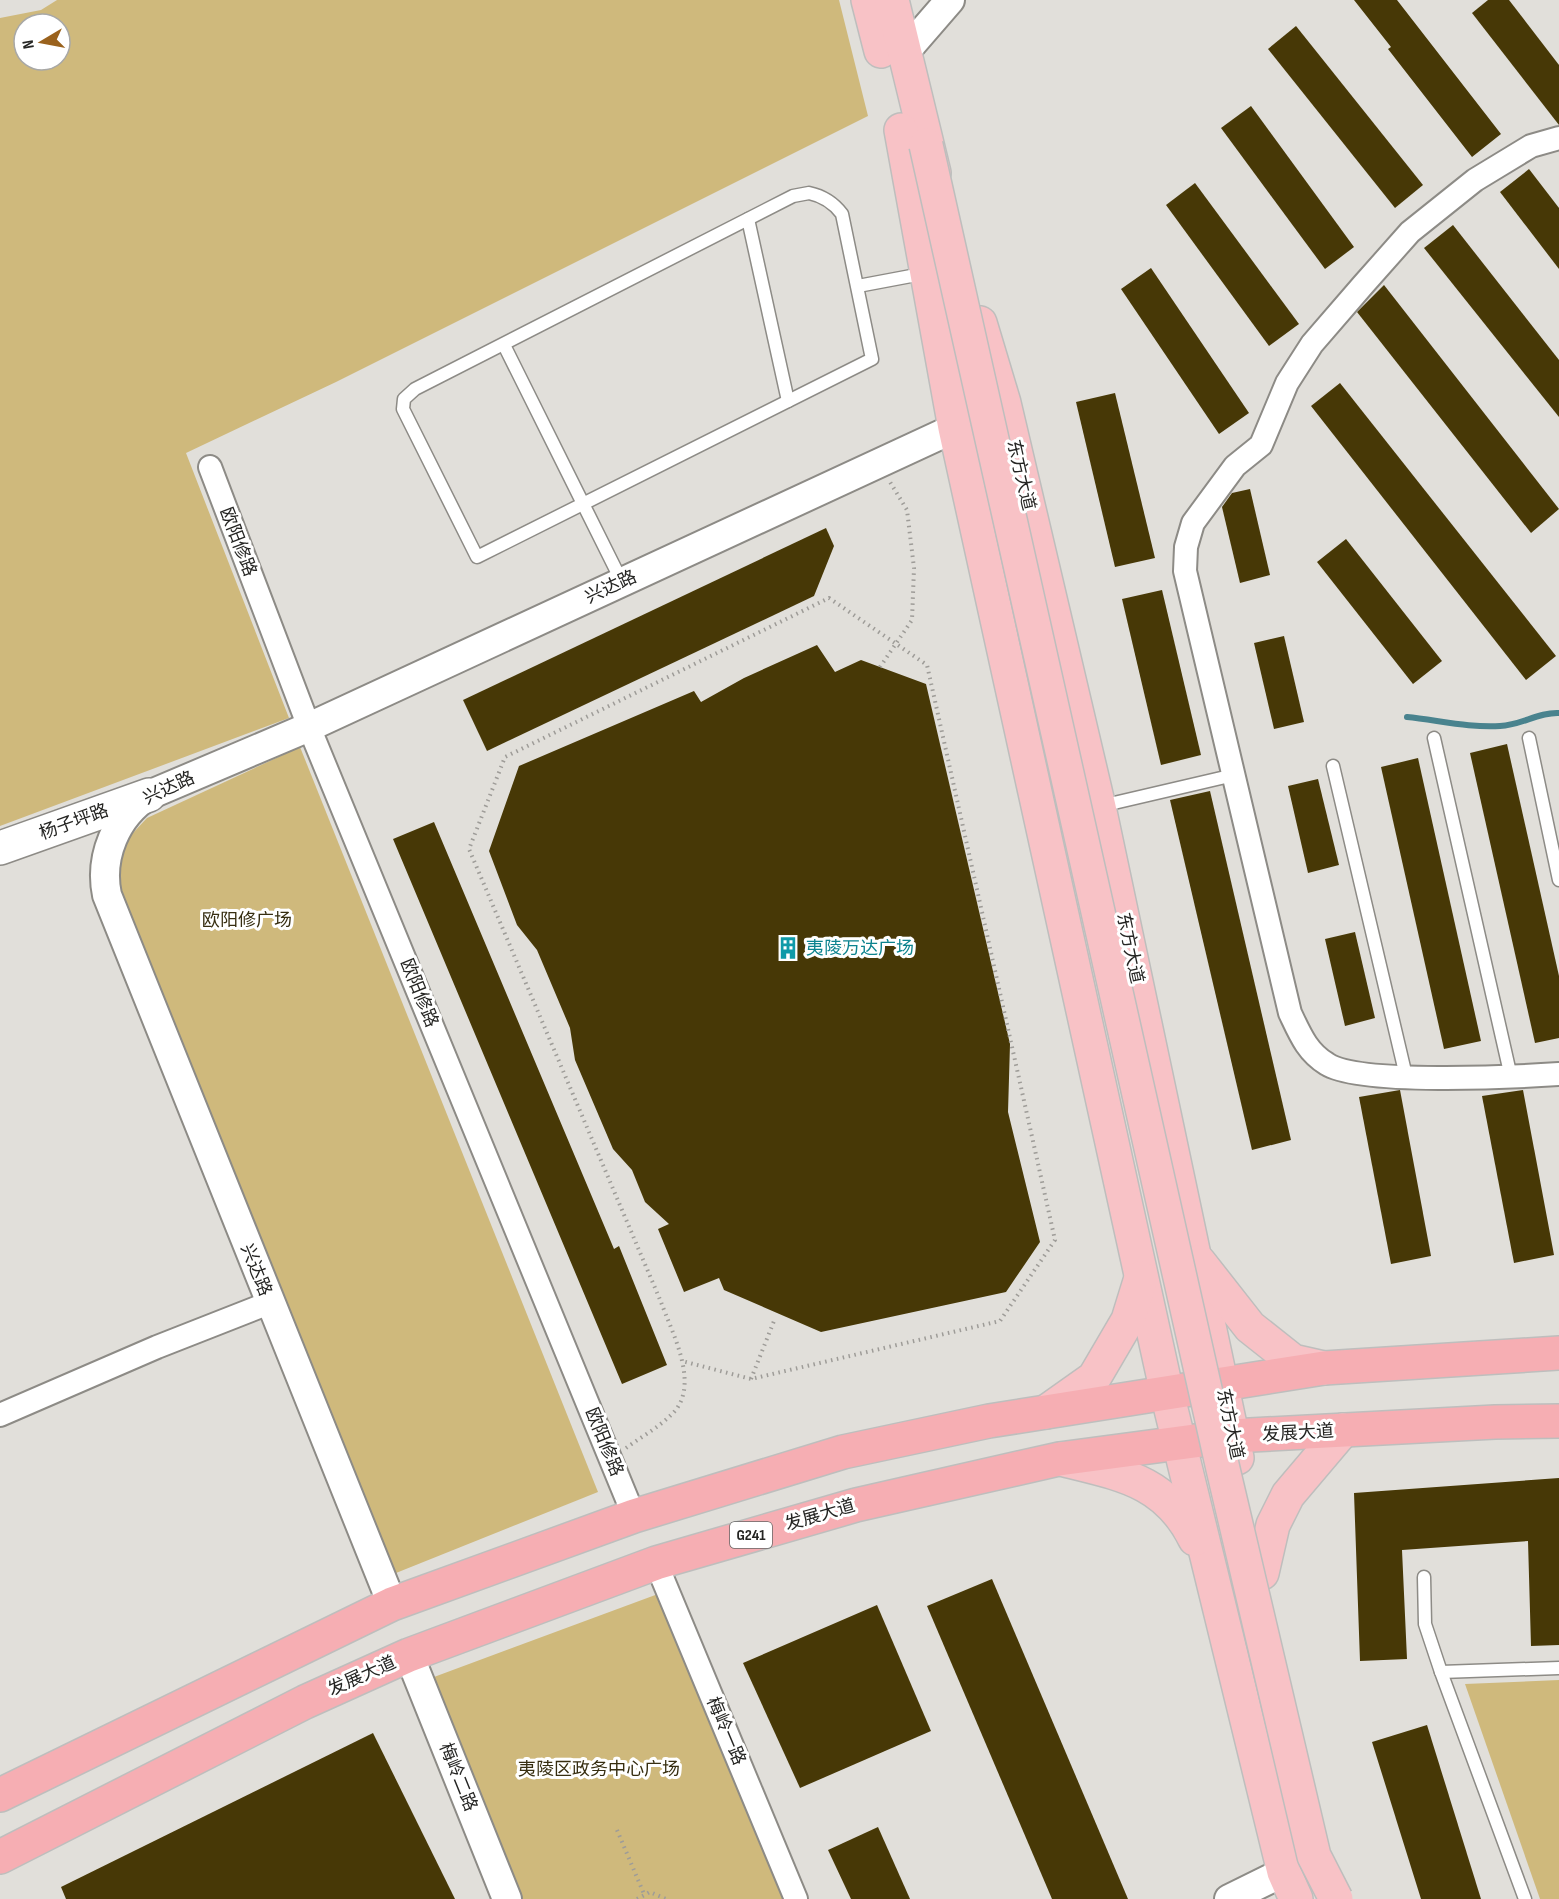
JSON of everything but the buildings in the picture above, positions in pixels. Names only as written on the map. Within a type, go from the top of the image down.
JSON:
[{"type":"highway","points":[[0,1795],[392,1604],[634,1516],[843,1452],[1046,1412],[1324,1368],[1559,1353]]},
{"type":"highway","name":"发展大道","points":[[0,1857],[305,1702],[409,1655],[656,1563],[856,1504],[1059,1459],[1232,1436],[1495,1422],[1559,1421]]},
{"type":"main road","name":"东方大道","points":[[868,0],[916,149],[1004,403],[1099,807],[1262,1574],[1327,1848],[1353,1899]]},
{"type":"main road","name":"东方大道","points":[[892,0],[904,52],[928,273],[955,428],[1167,1393],[1290,1886]]},
{"type":"main road","points":[[916,149],[978,448],[1173,1341],[1300,1862],[1317,1899]]},
{"type":"main road","points":[[916,149],[1314,1856],[1336,1899]]},
{"type":"main road","name":"杨子坪路","points":[[0,848],[149,795]]},
{"type":"main road","name":"杨子坪路","points":[[0,869],[119,826]]},
{"type":"main road","points":[[1195,1258],[1250,1327],[1293,1361],[1324,1368]]},
{"type":"main road","points":[[1046,1412],[1094,1378],[1128,1320],[1142,1276]]},
{"type":"main road","points":[[1262,1574],[1273,1525],[1288,1495],[1343,1430]]},
{"type":"main road","points":[[1059,1459],[1112,1472],[1151,1487],[1184,1516],[1210,1569]]},
{"type":"street","points":[[904,52],[950,0]]},
{"type":"street","points":[[1559,138],[1531,146],[1475,180],[1410,232],[1312,344],[1287,383],[1261,445],[1235,466],[1193,523],[1186,547],[1185,572],[1290,1013],[1306,1047],[1328,1066],[1350,1073],[1511,1077],[1559,1074]]},
{"type":"street","name":"兴达路","points":[[392,1604],[269,1303],[107,895],[104,865],[119,826],[137,802],[149,795],[309,727],[955,428]]},
{"type":"street","name":"欧阳修路","points":[[210,467],[309,727],[634,1516]]},
{"type":"street","points":[[0,1415],[126,1360],[269,1303]]},
{"type":"street","name":"梅岭一路","points":[[656,1563],[796,1899]]},
{"type":"street","name":"梅岭二路","points":[[409,1655],[507,1899]]},
{"type":"street","points":[[1229,1899],[1290,1886]]},
{"type":"lane","points":[[809,192],[836,205],[842,214],[872,359],[477,556],[403,409],[404,399],[414,389],[748,219],[793,196],[809,192]]},
{"type":"lane","points":[[748,219],[788,401]]},
{"type":"lane","points":[[858,286],[928,273]]},
{"type":"lane","points":[[504,345],[622,582]]},
{"type":"lane","points":[[1434,738],[1511,1077]]},
{"type":"lane","points":[[1529,738],[1559,880]]},
{"type":"lane","points":[[1333,766],[1406,1076]]},
{"type":"lane","points":[[1099,807],[1234,775]]},
{"type":"lane","points":[[1424,1577],[1425,1624],[1524,1899]]},
{"type":"lane","points":[[1441,1672],[1559,1668]]},
{"type":"path","points":[[878,463],[907,510],[914,568],[912,620],[880,667]]},
{"type":"path","points":[[611,1459],[673,1414],[685,1390],[682,1361],[661,1302],[469,849],[505,757],[829,598],[927,665],[1055,1240],[1000,1321],[752,1379],[682,1361]]},
{"type":"path","points":[[752,1379],[774,1321]]},
{"type":"path","points":[[617,1830],[644,1894]]},
{"type":"path","points":[[637,1899],[644,1894],[656,1893],[666,1899]]},
{"type":"green space","points":[[57,0],[839,0],[868,116],[336,382],[186,453],[289,718],[0,826],[0,18],[12,16],[12,72],[72,72],[72,12],[31,12],[41,10]]},
{"type":"green space","name":"欧阳修广场","points":[[300,747],[598,1492],[391,1575],[112,891],[118,849],[147,818]]},
{"type":"green space","name":"夷陵区政务中心广场","points":[[658,1594],[784,1899],[521,1899],[434,1677]]},
{"type":"green space","points":[[1559,1680],[1559,1899],[1540,1899],[1465,1684]]},
{"type":"waterway","points":[[1407,717],[1489,726],[1508,725],[1544,714],[1559,713]]},
{"type":"place","name":"夷陵万达广场","points":[[788,948]]}]
